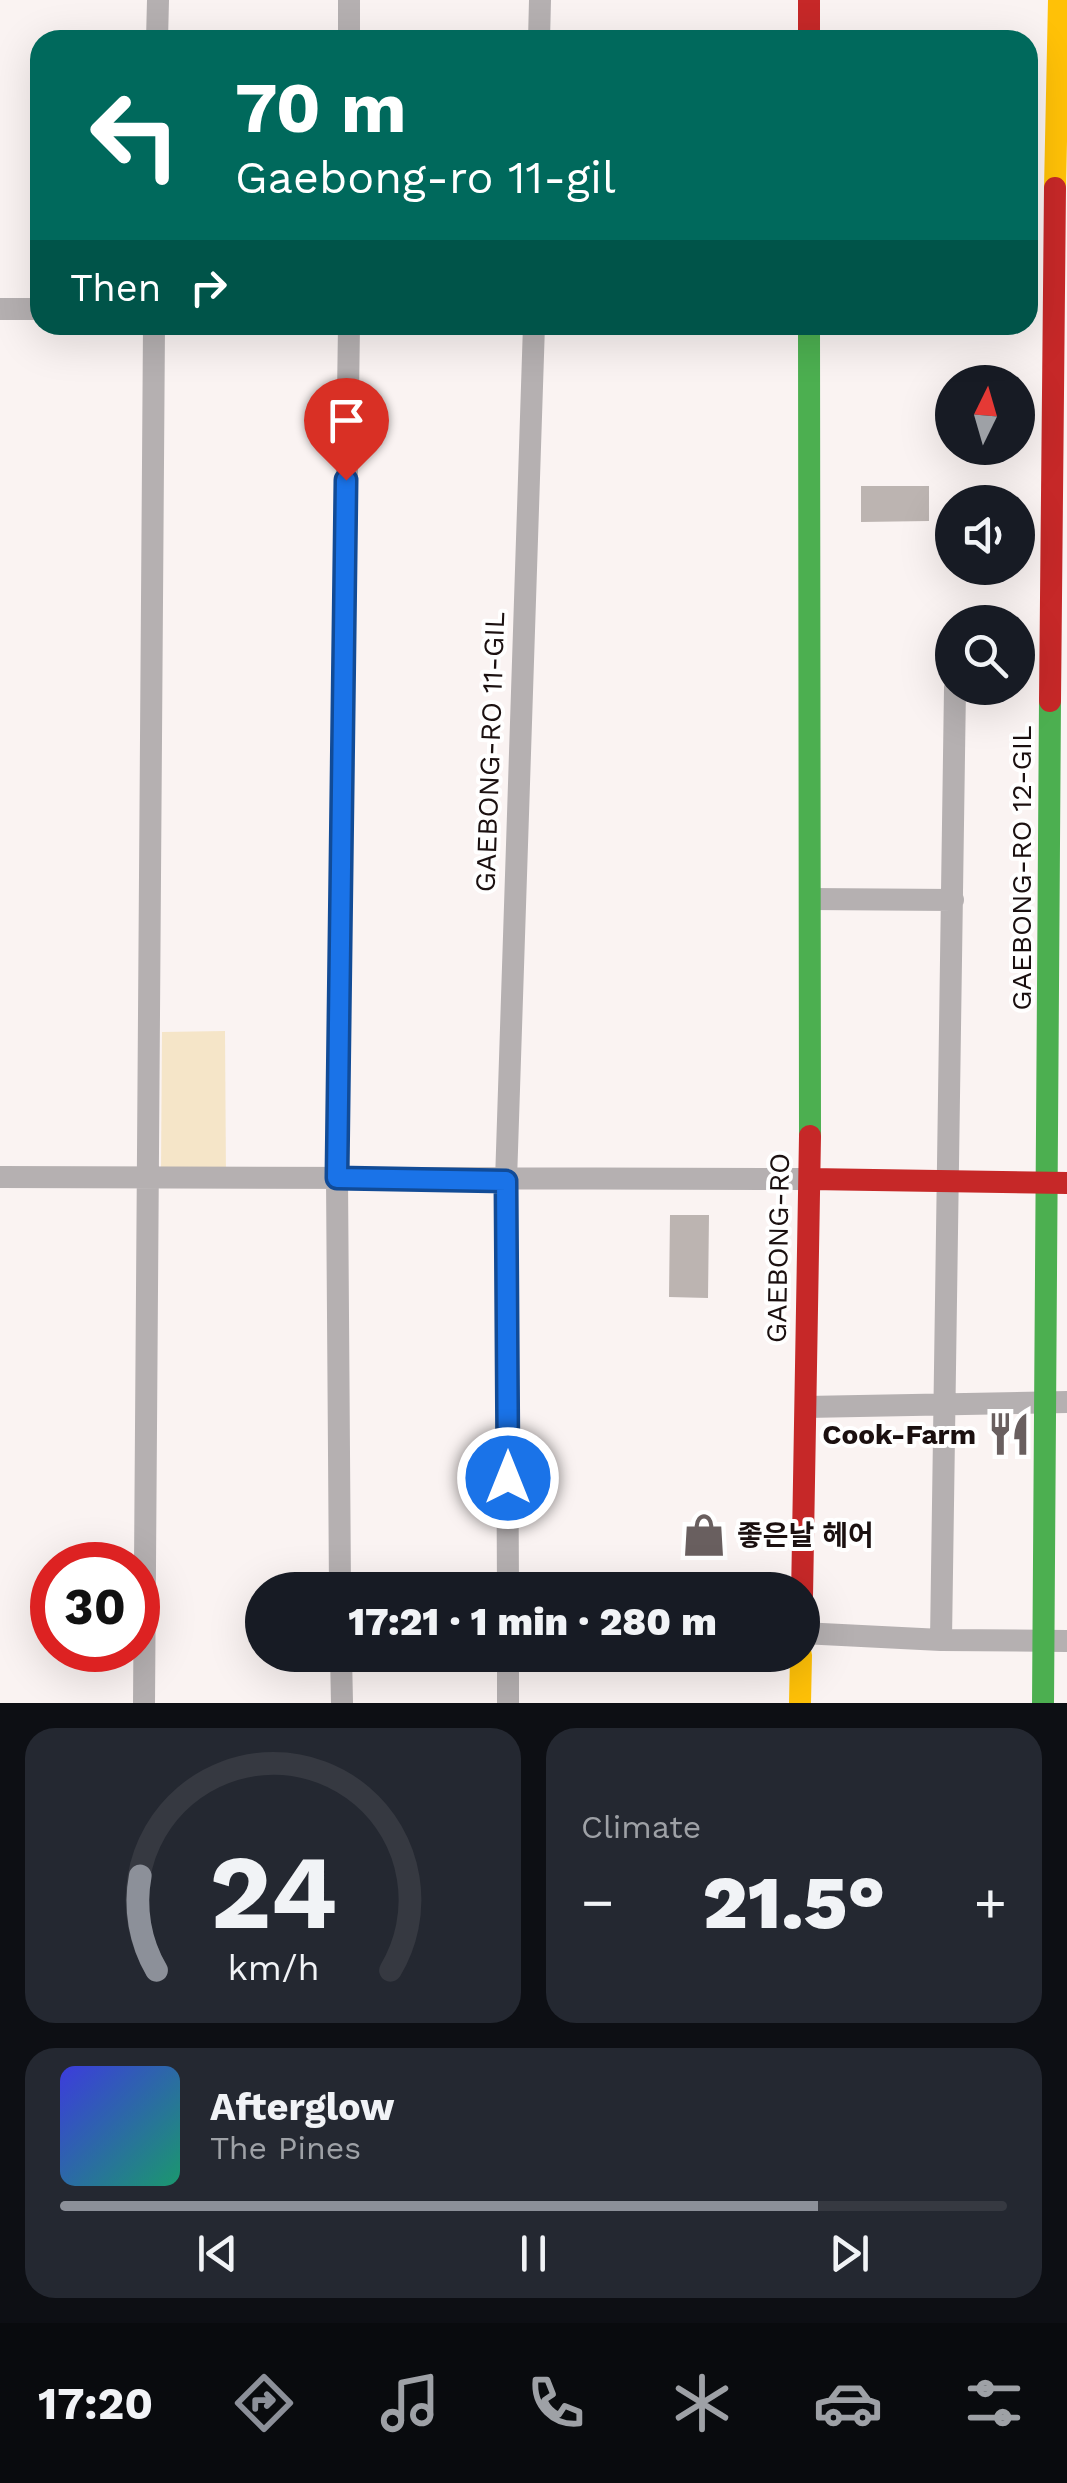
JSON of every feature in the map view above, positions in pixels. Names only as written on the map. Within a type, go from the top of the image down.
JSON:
[{"type":"street","points":[[157,30],[158,0]]},
{"type":"street","points":[[349,0],[349,30]]},
{"type":"street","points":[[539,30],[540,0]]},
{"type":"street","points":[[809,0],[809,30]]},
{"type":"street","name":"GAEBONG-RO 12-GIL","points":[[1043,1703],[1057,1402],[1062,106],[1059,0]]},
{"type":"street","points":[[0,309],[30,309]]},
{"type":"street","points":[[144,1703],[154,335]]},
{"type":"street","points":[[340,1572],[337,1178],[348,335]]},
{"type":"street","name":"GAEBONG-RO 11-GIL","points":[[508,1572],[506,1181],[534,335]]},
{"type":"street","name":"GAEBONG-RO","points":[[803,1572],[810,1180],[809,335]]},
{"type":"street","points":[[941,1640],[955,705]]},
{"type":"street","points":[[810,899],[952,900]]},
{"type":"street","points":[[0,1178],[1058,1183]]},
{"type":"street","points":[[806,1406],[1057,1402]]},
{"type":"street","points":[[820,1634],[941,1640],[1067,1640]]},
{"type":"street","points":[[341,1672],[342,1703]]},
{"type":"street","points":[[508,1672],[508,1703]]},
{"type":"street","points":[[800,1703],[801,1672]]},
{"type":"shaded area","points":[[225,1031],[226,1178],[161,1169],[162,1032]]},
{"type":"building","points":[[861,486],[929,486],[929,521],[861,522]]},
{"type":"building","points":[[670,1215],[709,1215],[708,1298],[669,1297]]},
{"type":"traffic: fast","points":[[809,335],[810,1136]]},
{"type":"traffic: fast","points":[[1043,1703],[1050,701]]},
{"type":"traffic: slow","points":[[1055,188],[1059,0]]},
{"type":"traffic: slow","points":[[800,1703],[801,1672]]},
{"type":"traffic: jam","points":[[809,0],[809,30]]},
{"type":"traffic: jam","points":[[1050,701],[1055,188]]},
{"type":"traffic: jam","points":[[802,1572],[810,1136]]},
{"type":"traffic: jam","points":[[810,1179],[1067,1183]]},
{"type":"place","name":"Cook-Farm","points":[[1009,1434]]},
{"type":"place","name":"좋은날 헤어","points":[[704,1535]]},
{"type":"route","points":[[346,480],[337,1178],[506,1181],[508,1478]]}]
